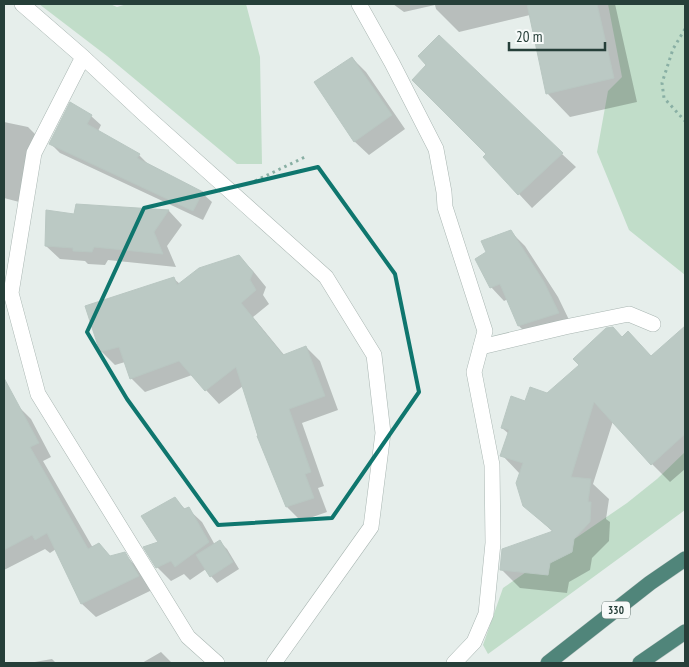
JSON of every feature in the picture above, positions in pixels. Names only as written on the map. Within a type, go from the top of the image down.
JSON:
[{"type":"highway","name":"330","points":[[548,663],[685,559]]},
{"type":"highway","points":[[640,663],[685,632]]},
{"type":"street","points":[[22,4],[326,277],[374,355],[383,432],[371,527],[274,663]]},
{"type":"street","points":[[359,4],[436,149],[445,207],[485,331],[474,372],[492,465],[494,544],[486,614],[474,642],[454,663]]},
{"type":"street","points":[[83,57],[34,153],[11,293],[38,394],[188,637],[217,663]]},
{"type":"street","points":[[481,347],[565,326],[629,314],[653,324]]},
{"type":"path","points":[[685,29],[673,49],[662,83],[664,98],[685,121]]},
{"type":"path","points":[[220,181],[256,181],[305,157]]},
{"type":"highlighted area","points":[[318,167],[395,274],[419,392],[332,518],[218,525],[127,399],[87,332],[144,208]]},
{"type":"green space","points":[[39,4],[110,4],[117,7],[127,4],[246,4],[260,57],[262,164],[237,164],[107,56]]},
{"type":"green space","points":[[608,4],[685,4],[685,275],[629,230],[597,152],[608,91],[622,77]]},
{"type":"green space","points":[[685,452],[685,510],[488,654],[483,645],[503,588],[627,503],[657,479]]},
{"type":"building","points":[[527,4],[597,4],[614,78],[546,94]]},
{"type":"building","points":[[439,35],[563,153],[518,195],[483,157],[486,154],[412,80],[426,65],[418,56]]},
{"type":"building","points":[[352,57],[392,115],[354,142],[314,82]]},
{"type":"building","points":[[70,102],[92,115],[87,124],[140,154],[137,158],[203,192],[193,211],[49,144]]},
{"type":"building","points":[[76,204],[169,210],[154,232],[163,254],[94,247],[92,252],[73,251],[73,248],[45,246],[46,210],[74,214]]},
{"type":"building","points":[[511,230],[544,282],[559,313],[518,326],[500,284],[490,288],[475,259],[486,252],[481,241]]},
{"type":"building","points":[[239,255],[253,272],[250,280],[256,290],[241,303],[283,355],[306,346],[325,396],[289,409],[311,472],[305,474],[314,498],[286,507],[257,436],[236,367],[205,391],[179,361],[130,379],[119,347],[100,352],[85,306],[174,277],[177,285],[199,268]]},
{"type":"building","points":[[685,326],[685,434],[651,465],[594,402],[571,477],[591,479],[588,502],[591,502],[590,522],[574,539],[572,552],[550,563],[548,575],[500,570],[502,549],[553,531],[523,506],[516,483],[523,463],[500,456],[509,430],[501,428],[511,396],[525,401],[530,387],[547,393],[579,365],[573,359],[606,328],[613,327],[622,337],[628,331],[651,356]]},
{"type":"building","points":[[4,378],[39,443],[30,447],[88,549],[99,543],[110,556],[125,552],[139,576],[81,604],[47,533],[35,540],[32,535],[4,550]]},
{"type":"building","points":[[175,497],[184,509],[189,507],[209,542],[175,567],[171,561],[156,568],[143,547],[158,542],[141,516]]},
{"type":"building","points":[[220,540],[233,562],[210,577],[196,555]]}]
